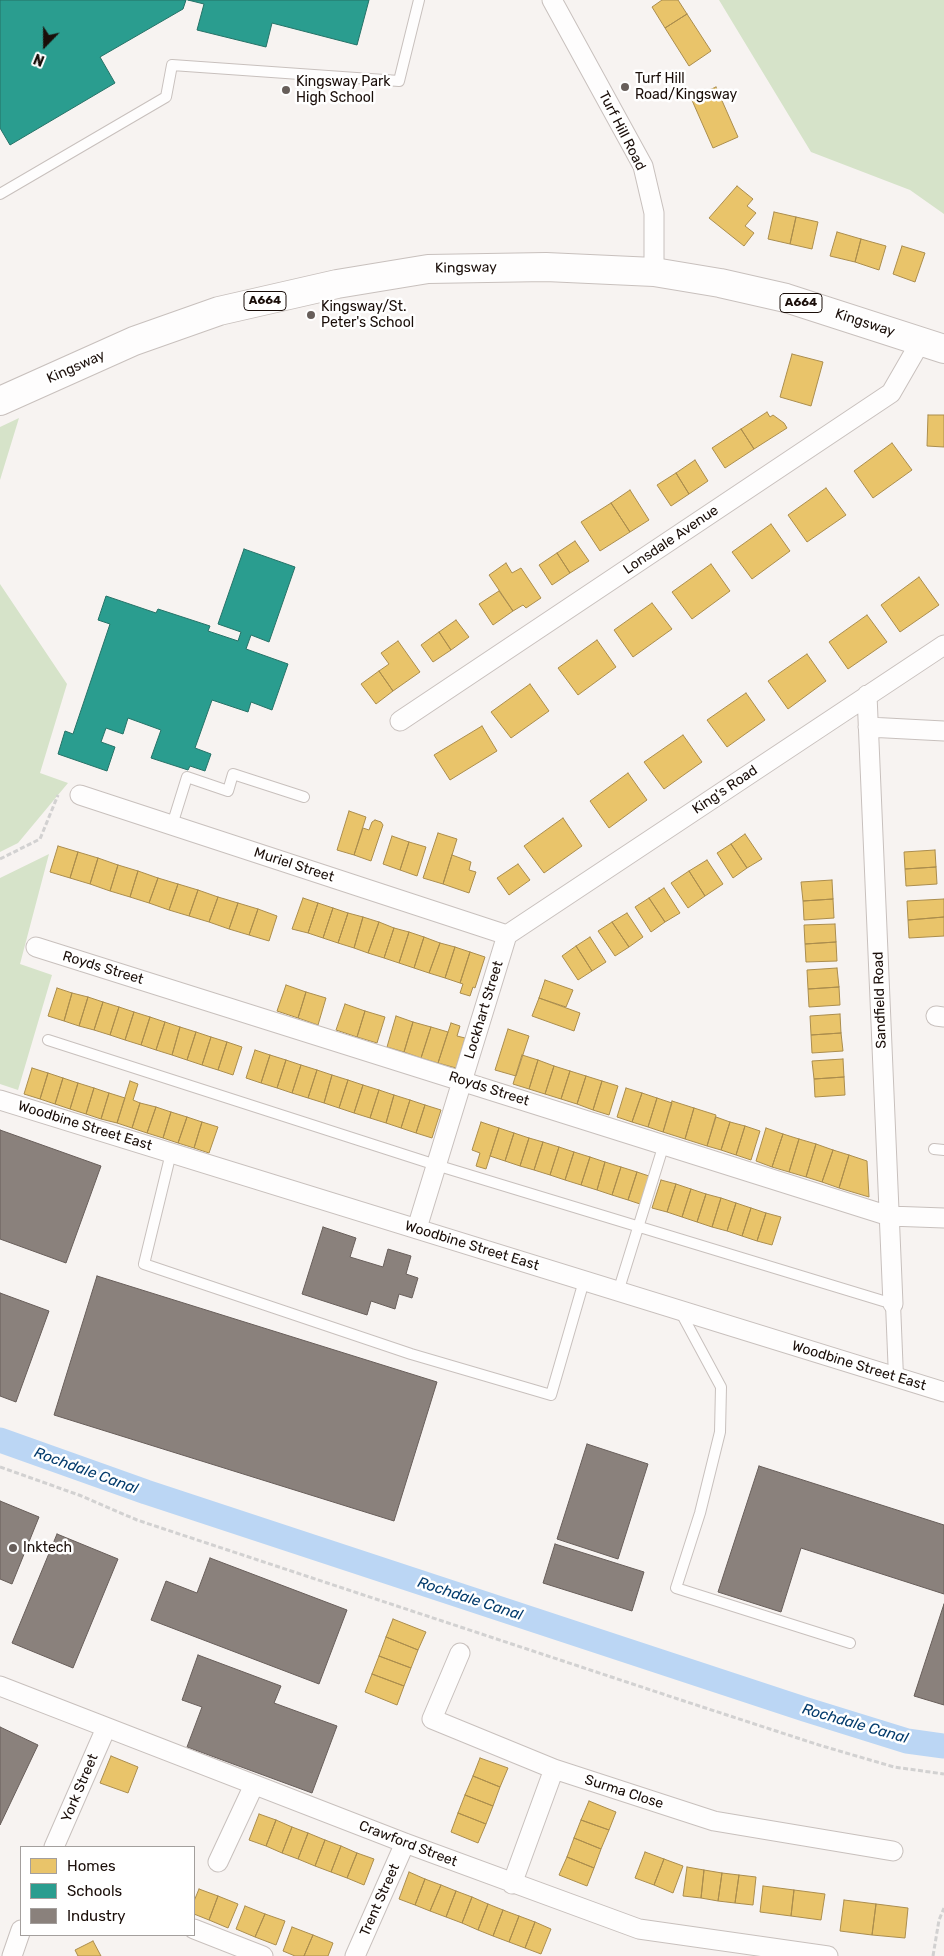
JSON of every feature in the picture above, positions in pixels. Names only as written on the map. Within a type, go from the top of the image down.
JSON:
[{"type":"highway","name":"Kingsway","points":[[0,401],[134,341],[219,311],[338,284],[428,269],[546,267],[654,272],[720,283],[786,298],[933,345]]},
{"type":"street","name":"Turf Hill Road","points":[[552,0],[643,166],[654,213],[654,272]]},
{"type":"street","name":"Lonsdale Avenue","points":[[400,721],[891,393],[933,345]]},
{"type":"street","name":"King's Road","points":[[507,935],[944,645]]},
{"type":"street","name":"Sandfield Road","points":[[867,696],[893,1304]]},
{"type":"street","points":[[868,727],[944,730]]},
{"type":"street","name":"Muriel Street","points":[[80,795],[507,935]]},
{"type":"street","name":"Lockhart Street","points":[[416,1228],[507,935]]},
{"type":"street","name":"Royds Street","points":[[36,947],[889,1216],[944,1218]]},
{"type":"street","name":"Woodbine Street East","points":[[0,1100],[416,1228],[680,1312],[944,1392]]},
{"type":"street","points":[[893,1304],[896,1377]]},
{"type":"street","name":"Surma Close","points":[[460,1653],[432,1719],[554,1769],[714,1822],[893,1851]]},
{"type":"street","name":"Crawford Street","points":[[0,1686],[512,1884],[639,1929],[828,1956]]},
{"type":"street","name":"York Street","points":[[54,1846],[106,1728]]},
{"type":"street","points":[[512,1884],[554,1769]]},
{"type":"street","points":[[218,1862],[254,1785]]},
{"type":"street","name":"Trent Street","points":[[355,1956],[405,1843]]},
{"type":"street","points":[[195,1929],[263,1956]]},
{"type":"street","points":[[12,1956],[20,1933]]},
{"type":"lane","points":[[0,194],[166,97],[172,65],[398,81],[419,0]]},
{"type":"lane","points":[[172,825],[187,777],[228,791],[233,774],[304,797]]},
{"type":"lane","points":[[48,1040],[436,1165],[893,1304]]},
{"type":"lane","points":[[618,1292],[640,1227],[664,1144]]},
{"type":"lane","points":[[171,1153],[144,1264],[411,1354],[551,1395],[584,1281]]},
{"type":"lane","points":[[680,1312],[721,1387],[720,1432],[700,1513],[676,1588],[850,1643]]},
{"type":"path","points":[[0,859],[40,839],[61,789],[80,795]]},
{"type":"path","points":[[0,1467],[79,1495],[137,1520],[684,1702],[894,1767],[944,1774]]},
{"type":"path","points":[[933,1956],[939,1920],[944,1908]]},
{"type":"green space","points":[[719,0],[944,0],[944,214],[910,190],[811,152]]},
{"type":"green space","points":[[19,418],[0,480],[0,427]]},
{"type":"green space","points":[[0,584],[67,684],[40,773],[68,783],[18,843],[0,852]]},
{"type":"green space","points":[[49,854],[20,964],[52,975],[18,1090],[0,1084],[0,878]]},
{"type":"building: Homes","points":[[662,0],[678,0],[687,14],[665,28],[652,7]]},
{"type":"building: Homes","points":[[687,14],[711,51],[689,66],[665,28]]},
{"type":"building: Homes","points":[[716,87],[738,137],[713,148],[691,98]]},
{"type":"building: Homes","points":[[737,186],[753,199],[747,206],[756,213],[745,226],[754,233],[744,246],[709,218]]},
{"type":"building: Homes","points":[[774,212],[796,217],[790,244],[768,239]]},
{"type":"building: Homes","points":[[796,217],[818,222],[812,249],[790,244]]},
{"type":"building: Homes","points":[[837,232],[861,239],[855,262],[830,256]]},
{"type":"building: Homes","points":[[861,239],[886,246],[879,270],[855,262]]},
{"type":"building: Homes","points":[[902,246],[925,253],[915,282],[893,274]]},
{"type":"building: Homes","points":[[792,354],[823,362],[811,406],[780,397]]},
{"type":"building: Homes","points":[[767,412],[770,417],[773,415],[784,423],[787,428],[754,449],[741,429]]},
{"type":"building: Homes","points":[[928,415],[944,415],[944,447],[927,446]]},
{"type":"building: Homes","points":[[741,429],[754,449],[725,468],[712,448]]},
{"type":"building: Homes","points":[[892,443],[912,470],[873,498],[854,471]]},
{"type":"building: Homes","points":[[695,460],[708,481],[689,494],[676,473]]},
{"type":"building: Homes","points":[[676,473],[689,494],[671,506],[657,485]]},
{"type":"building: Homes","points":[[826,488],[846,515],[807,542],[788,515]]},
{"type":"building: Homes","points":[[630,490],[649,520],[630,532],[611,503]]},
{"type":"building: Homes","points":[[611,503],[630,532],[600,551],[581,522]]},
{"type":"building: Homes","points":[[771,524],[790,551],[752,579],[732,552]]},
{"type":"building: Homes","points":[[575,541],[589,561],[570,573],[557,553]]},
{"type":"building: Homes","points":[[557,553],[570,573],[552,585],[539,565]]},
{"type":"building: Homes","points":[[506,563],[512,573],[521,568],[541,598],[526,608],[523,605],[513,611],[489,575]]},
{"type":"building: Homes","points":[[711,564],[730,591],[692,619],[672,592]]},
{"type":"building: Homes","points":[[919,577],[939,605],[900,632],[881,605]]},
{"type":"building: Homes","points":[[499,591],[513,611],[493,625],[479,604]]},
{"type":"building: Homes","points":[[652,603],[672,629],[633,657],[614,630]]},
{"type":"building: Homes","points":[[867,615],[887,642],[848,669],[829,642]]},
{"type":"building: Homes","points":[[456,620],[469,637],[451,650],[439,632]]},
{"type":"building: Homes","points":[[439,632],[451,650],[433,662],[421,645]]},
{"type":"building: Homes","points":[[597,640],[616,667],[578,695],[558,668]]},
{"type":"building: Homes","points":[[398,641],[420,672],[393,691],[379,671],[389,664],[381,653]]},
{"type":"building: Homes","points":[[807,654],[826,681],[788,709],[768,681]]},
{"type":"building: Homes","points":[[379,671],[393,691],[376,704],[361,684]]},
{"type":"building: Homes","points":[[530,684],[549,711],[511,738],[491,712]]},
{"type":"building: Homes","points":[[746,693],[765,720],[727,747],[707,720]]},
{"type":"building: Homes","points":[[482,726],[497,751],[450,780],[434,755]]},
{"type":"building: Homes","points":[[683,735],[702,762],[664,789],[644,762]]},
{"type":"building: Homes","points":[[628,773],[647,800],[609,828],[590,801]]},
{"type":"building: Homes","points":[[349,811],[366,817],[354,855],[337,850]]},
{"type":"building: Homes","points":[[563,818],[582,846],[544,873],[524,846]]},
{"type":"building: Homes","points":[[375,820],[383,825],[371,861],[354,855],[363,828],[369,830],[372,822]]},
{"type":"building: Homes","points":[[438,833],[457,839],[443,884],[423,878]]},
{"type":"building: Homes","points":[[745,834],[762,859],[747,868],[731,844]]},
{"type":"building: Homes","points":[[392,836],[409,842],[400,870],[383,864]]},
{"type":"building: Homes","points":[[409,842],[426,847],[417,876],[400,870]]},
{"type":"building: Homes","points":[[731,844],[747,868],[733,878],[717,853]]},
{"type":"building: Homes","points":[[58,846],[78,852],[70,878],[50,872]]},
{"type":"building: Homes","points":[[935,850],[936,867],[905,869],[904,852]]},
{"type":"building: Homes","points":[[78,852],[98,858],[90,884],[70,878]]},
{"type":"building: Homes","points":[[452,855],[471,862],[469,870],[476,872],[469,893],[443,884]]},
{"type":"building: Homes","points":[[98,858],[118,865],[110,891],[90,884]]},
{"type":"building: Homes","points":[[707,860],[723,884],[705,896],[689,871]]},
{"type":"building: Homes","points":[[518,864],[530,880],[509,895],[497,878]]},
{"type":"building: Homes","points":[[118,865],[138,871],[130,897],[110,891]]},
{"type":"building: Homes","points":[[936,867],[937,884],[906,886],[905,869]]},
{"type":"building: Homes","points":[[138,871],[158,878],[149,903],[130,897]]},
{"type":"building: Homes","points":[[689,871],[705,896],[688,908],[671,883]]},
{"type":"building: Homes","points":[[158,878],[178,884],[169,910],[149,903]]},
{"type":"building: Homes","points":[[832,880],[833,899],[803,901],[801,882]]},
{"type":"building: Homes","points":[[178,884],[198,890],[189,916],[169,910]]},
{"type":"building: Homes","points":[[664,888],[680,913],[665,922],[649,898]]},
{"type":"building: Homes","points":[[198,890],[218,897],[209,922],[189,916]]},
{"type":"building: Homes","points":[[218,897],[238,903],[229,929],[209,922]]},
{"type":"building: Homes","points":[[303,898],[318,903],[308,933],[292,929]]},
{"type":"building: Homes","points":[[649,898],[665,922],[651,932],[635,907]]},
{"type":"building: Homes","points":[[833,899],[834,918],[804,920],[803,901]]},
{"type":"building: Homes","points":[[944,899],[944,917],[908,920],[907,901]]},
{"type":"building: Homes","points":[[238,903],[258,909],[249,935],[229,929]]},
{"type":"building: Homes","points":[[318,903],[333,908],[323,938],[308,933]]},
{"type":"building: Homes","points":[[333,908],[348,913],[338,943],[323,938]]},
{"type":"building: Homes","points":[[258,909],[277,916],[269,941],[249,935]]},
{"type":"building: Homes","points":[[348,913],[363,917],[354,948],[338,943]]},
{"type":"building: Homes","points":[[627,913],[643,937],[629,947],[612,922]]},
{"type":"building: Homes","points":[[363,917],[379,922],[368,953],[354,948]]},
{"type":"building: Homes","points":[[944,917],[944,936],[909,938],[908,920]]},
{"type":"building: Homes","points":[[379,922],[394,928],[384,958],[368,953]]},
{"type":"building: Homes","points":[[612,922],[629,947],[615,956],[598,931]]},
{"type":"building: Homes","points":[[835,924],[836,942],[805,944],[804,925]]},
{"type":"building: Homes","points":[[394,928],[409,932],[399,963],[384,958]]},
{"type":"building: Homes","points":[[409,932],[424,937],[414,968],[399,963]]},
{"type":"building: Homes","points":[[424,937],[440,943],[429,973],[414,968]]},
{"type":"building: Homes","points":[[590,937],[606,962],[592,971],[576,946]]},
{"type":"building: Homes","points":[[836,942],[837,961],[806,962],[805,944]]},
{"type":"building: Homes","points":[[440,943],[455,947],[445,978],[429,973]]},
{"type":"building: Homes","points":[[576,946],[592,971],[578,980],[562,956]]},
{"type":"building: Homes","points":[[455,947],[470,952],[460,983],[445,978]]},
{"type":"building: Homes","points":[[470,952],[485,957],[475,988],[473,987],[470,996],[460,993],[463,984],[460,983]]},
{"type":"building: Homes","points":[[837,968],[839,987],[808,989],[807,970]]},
{"type":"building: Homes","points":[[545,980],[573,990],[566,1007],[539,998]]},
{"type":"building: Homes","points":[[286,985],[306,992],[298,1018],[277,1011]]},
{"type":"building: Homes","points":[[839,987],[840,1005],[809,1007],[808,989]]},
{"type":"building: Homes","points":[[57,988],[72,993],[64,1021],[48,1016]]},
{"type":"building: Homes","points":[[306,992],[326,998],[318,1025],[298,1018]]},
{"type":"building: Homes","points":[[72,993],[88,997],[79,1026],[64,1021]]},
{"type":"building: Homes","points":[[88,997],[103,1002],[94,1030],[79,1026]]},
{"type":"building: Homes","points":[[539,998],[580,1013],[574,1031],[532,1016]]},
{"type":"building: Homes","points":[[103,1002],[119,1007],[110,1035],[94,1030]]},
{"type":"building: Homes","points":[[345,1004],[365,1011],[357,1037],[336,1030]]},
{"type":"building: Homes","points":[[119,1007],[134,1012],[125,1040],[110,1035]]},
{"type":"building: Homes","points":[[365,1011],[385,1017],[377,1043],[357,1037]]},
{"type":"building: Homes","points":[[134,1012],[150,1017],[141,1045],[125,1040]]},
{"type":"building: Homes","points":[[840,1014],[841,1033],[811,1035],[810,1016]]},
{"type":"building: Homes","points":[[396,1016],[413,1022],[404,1052],[387,1047]]},
{"type":"building: Homes","points":[[150,1017],[165,1022],[156,1050],[141,1045]]},
{"type":"building: Homes","points":[[165,1022],[180,1027],[172,1055],[156,1050]]},
{"type":"building: Homes","points":[[413,1022],[431,1027],[421,1058],[404,1052]]},
{"type":"building: Homes","points":[[451,1023],[460,1026],[457,1036],[465,1038],[456,1068],[438,1063]]},
{"type":"building: Homes","points":[[180,1027],[196,1032],[187,1060],[172,1055]]},
{"type":"building: Homes","points":[[431,1027],[448,1032],[438,1063],[421,1058]]},
{"type":"building: Homes","points":[[508,1029],[529,1036],[516,1076],[495,1070]]},
{"type":"building: Homes","points":[[196,1032],[211,1037],[202,1065],[187,1060]]},
{"type":"building: Homes","points":[[841,1033],[843,1051],[812,1053],[811,1035]]},
{"type":"building: Homes","points":[[211,1037],[227,1042],[218,1070],[202,1065]]},
{"type":"building: Homes","points":[[227,1042],[242,1047],[233,1075],[218,1070]]},
{"type":"building: Homes","points":[[255,1050],[270,1055],[261,1083],[246,1078]]},
{"type":"building: Homes","points":[[270,1055],[286,1060],[277,1088],[261,1083]]},
{"type":"building: Homes","points":[[522,1055],[538,1060],[529,1089],[513,1084]]},
{"type":"building: Homes","points":[[843,1059],[844,1077],[814,1079],[812,1061]]},
{"type":"building: Homes","points":[[286,1060],[301,1065],[292,1093],[277,1088]]},
{"type":"building: Homes","points":[[538,1060],[554,1066],[545,1094],[529,1089]]},
{"type":"building: Homes","points":[[301,1065],[317,1070],[308,1098],[292,1093]]},
{"type":"building: Homes","points":[[554,1066],[570,1071],[561,1099],[545,1094]]},
{"type":"building: Homes","points":[[32,1068],[48,1073],[40,1099],[24,1094]]},
{"type":"building: Homes","points":[[317,1070],[332,1075],[324,1103],[308,1098]]},
{"type":"building: Homes","points":[[570,1071],[586,1076],[577,1104],[561,1099]]},
{"type":"building: Homes","points":[[48,1073],[63,1078],[55,1104],[40,1099]]},
{"type":"building: Homes","points":[[332,1075],[348,1080],[339,1108],[324,1103]]},
{"type":"building: Homes","points":[[586,1076],[602,1081],[593,1110],[577,1104]]},
{"type":"building: Homes","points":[[844,1077],[845,1095],[815,1097],[814,1079]]},
{"type":"building: Homes","points":[[63,1078],[78,1083],[70,1109],[55,1104]]},
{"type":"building: Homes","points":[[348,1080],[363,1085],[354,1113],[339,1108]]},
{"type":"building: Homes","points":[[130,1081],[138,1084],[133,1100],[140,1103],[132,1128],[117,1123]]},
{"type":"building: Homes","points":[[602,1081],[618,1086],[609,1115],[593,1110]]},
{"type":"building: Homes","points":[[78,1083],[94,1088],[86,1114],[70,1109]]},
{"type":"building: Homes","points":[[363,1085],[379,1090],[370,1118],[354,1113]]},
{"type":"building: Homes","points":[[94,1088],[109,1093],[101,1119],[86,1114]]},
{"type":"building: Homes","points":[[626,1088],[642,1093],[632,1122],[617,1117]]},
{"type":"building: Homes","points":[[379,1090],[394,1095],[386,1123],[370,1118]]},
{"type":"building: Homes","points":[[109,1093],[125,1098],[117,1123],[101,1119]]},
{"type":"building: Homes","points":[[642,1093],[657,1098],[648,1127],[632,1122]]},
{"type":"building: Homes","points":[[394,1095],[410,1100],[401,1128],[386,1123]]},
{"type":"building: Homes","points":[[657,1098],[672,1103],[663,1132],[648,1127]]},
{"type":"building: Homes","points":[[410,1100],[425,1105],[416,1133],[401,1128]]},
{"type":"building: Homes","points":[[672,1101],[694,1108],[685,1139],[663,1132]]},
{"type":"building: Homes","points":[[140,1103],[156,1107],[147,1133],[132,1128]]},
{"type":"building: Homes","points":[[425,1105],[441,1110],[432,1138],[416,1133]]},
{"type":"building: Homes","points":[[156,1107],[171,1112],[163,1138],[147,1133]]},
{"type":"building: Homes","points":[[694,1108],[716,1115],[707,1146],[685,1139]]},
{"type":"building: Homes","points":[[171,1112],[187,1117],[178,1143],[163,1138]]},
{"type":"building: Homes","points":[[187,1117],[202,1122],[194,1148],[178,1143]]},
{"type":"building: Homes","points":[[716,1117],[730,1122],[721,1150],[707,1146]]},
{"type":"building: Homes","points":[[202,1122],[218,1127],[209,1153],[194,1148]]},
{"type":"building: Homes","points":[[481,1122],[499,1128],[486,1169],[476,1166],[480,1153],[472,1150]]},
{"type":"building: Homes","points":[[730,1122],[745,1126],[736,1155],[721,1150]]},
{"type":"building: Homes","points":[[745,1126],[760,1131],[751,1160],[736,1155]]},
{"type":"building: Homes","points":[[499,1128],[514,1133],[505,1161],[490,1156]]},
{"type":"building: Homes","points":[[766,1128],[783,1134],[772,1167],[756,1161]]},
{"type":"building: Homes","points":[[514,1133],[529,1138],[520,1166],[505,1161]]},
{"type":"building: Homes","points":[[783,1134],[799,1139],[789,1172],[772,1167]]},
{"type":"building: Homes","points":[[529,1138],[543,1142],[534,1170],[520,1166]]},
{"type":"building: Homes","points":[[799,1139],[816,1144],[806,1177],[789,1172]]},
{"type":"building: Homes","points":[[543,1142],[559,1147],[550,1175],[534,1170]]},
{"type":"building: Homes","points":[[816,1144],[833,1150],[822,1182],[806,1177]]},
{"type":"building: Homes","points":[[559,1147],[574,1152],[565,1180],[550,1175]]},
{"type":"building: Homes","points":[[833,1150],[849,1155],[839,1188],[822,1182]]},
{"type":"building: Homes","points":[[574,1152],[590,1157],[581,1185],[565,1180]]},
{"type":"building: Homes","points":[[849,1155],[867,1161],[869,1197],[839,1188]]},
{"type":"building: Homes","points":[[590,1157],[605,1162],[597,1190],[581,1185]]},
{"type":"building: Homes","points":[[605,1162],[621,1167],[612,1195],[597,1190]]},
{"type":"building: Homes","points":[[621,1167],[637,1172],[628,1200],[612,1195]]},
{"type":"building: Homes","points":[[637,1172],[652,1177],[643,1205],[628,1200]]},
{"type":"building: Homes","points":[[661,1180],[676,1184],[667,1212],[652,1208]]},
{"type":"building: Homes","points":[[676,1184],[691,1189],[682,1217],[667,1212]]},
{"type":"building: Homes","points":[[691,1189],[706,1194],[697,1222],[682,1217]]},
{"type":"building: Homes","points":[[706,1194],[721,1198],[712,1227],[697,1222]]},
{"type":"building: Homes","points":[[721,1198],[736,1203],[727,1231],[712,1227]]},
{"type":"building: Homes","points":[[736,1203],[751,1208],[742,1236],[727,1231]]},
{"type":"building: Homes","points":[[751,1208],[766,1213],[757,1241],[742,1236]]},
{"type":"building: Homes","points":[[766,1213],[781,1217],[772,1245],[757,1241]]},
{"type":"building: Homes","points":[[393,1619],[426,1632],[418,1650],[386,1637]]},
{"type":"building: Homes","points":[[386,1637],[418,1650],[411,1668],[379,1656]]},
{"type":"building: Homes","points":[[379,1656],[411,1668],[404,1686],[372,1674]]},
{"type":"building: Homes","points":[[372,1674],[404,1686],[397,1705],[365,1692]]},
{"type":"building: Homes","points":[[111,1756],[138,1767],[128,1793],[100,1783]]},
{"type":"building: Homes","points":[[480,1758],[508,1768],[500,1787],[473,1776]]},
{"type":"building: Homes","points":[[473,1776],[500,1787],[493,1806],[465,1795]]},
{"type":"building: Homes","points":[[465,1795],[493,1806],[486,1824],[458,1813]]},
{"type":"building: Homes","points":[[589,1801],[616,1812],[609,1830],[581,1820]]},
{"type":"building: Homes","points":[[458,1813],[486,1824],[478,1843],[451,1832]]},
{"type":"building: Homes","points":[[259,1814],[276,1820],[266,1846],[249,1840]]},
{"type":"building: Homes","points":[[276,1820],[292,1827],[282,1853],[266,1846]]},
{"type":"building: Homes","points":[[581,1820],[609,1830],[601,1849],[574,1838]]},
{"type":"building: Homes","points":[[292,1827],[308,1833],[298,1859],[282,1853]]},
{"type":"building: Homes","points":[[308,1833],[325,1840],[315,1866],[298,1859]]},
{"type":"building: Homes","points":[[574,1838],[601,1849],[594,1868],[567,1857]]},
{"type":"building: Homes","points":[[325,1840],[341,1846],[331,1872],[315,1866]]},
{"type":"building: Homes","points":[[341,1846],[357,1853],[347,1878],[331,1872]]},
{"type":"building: Homes","points":[[645,1852],[664,1859],[654,1885],[635,1878]]},
{"type":"building: Homes","points":[[357,1853],[374,1859],[364,1885],[347,1878]]},
{"type":"building: Homes","points":[[567,1857],[594,1868],[587,1886],[559,1875]]},
{"type":"building: Homes","points":[[664,1859],[683,1866],[673,1893],[654,1885]]},
{"type":"building: Homes","points":[[687,1867],[704,1870],[701,1898],[683,1896]]},
{"type":"building: Homes","points":[[704,1870],[722,1873],[718,1901],[701,1898]]},
{"type":"building: Homes","points":[[409,1872],[425,1879],[415,1905],[399,1899]]},
{"type":"building: Homes","points":[[722,1873],[739,1875],[735,1903],[718,1901]]},
{"type":"building: Homes","points":[[739,1875],[756,1877],[753,1905],[735,1903]]},
{"type":"building: Homes","points":[[425,1879],[441,1885],[430,1911],[415,1905]]},
{"type":"building: Homes","points":[[441,1885],[456,1891],[446,1917],[430,1911]]},
{"type":"building: Homes","points":[[763,1886],[794,1890],[791,1916],[760,1912]]},
{"type":"building: Homes","points":[[199,1889],[218,1896],[209,1920],[195,1914],[195,1899]]},
{"type":"building: Homes","points":[[794,1890],[825,1894],[821,1920],[791,1916]]},
{"type":"building: Homes","points":[[456,1891],[472,1897],[462,1923],[446,1917]]},
{"type":"building: Homes","points":[[218,1896],[238,1904],[228,1928],[209,1920]]},
{"type":"building: Homes","points":[[472,1897],[488,1904],[478,1930],[462,1923]]},
{"type":"building: Homes","points":[[844,1900],[876,1904],[872,1935],[840,1931]]},
{"type":"building: Homes","points":[[488,1904],[503,1910],[493,1936],[478,1930]]},
{"type":"building: Homes","points":[[876,1904],[908,1908],[905,1938],[872,1935]]},
{"type":"building: Homes","points":[[245,1906],[265,1914],[255,1937],[236,1929]]},
{"type":"building: Homes","points":[[503,1910],[519,1916],[509,1942],[493,1936]]},
{"type":"building: Homes","points":[[265,1914],[285,1921],[276,1945],[255,1937]]},
{"type":"building: Homes","points":[[519,1916],[535,1922],[525,1948],[509,1942]]},
{"type":"building: Homes","points":[[535,1922],[551,1929],[541,1954],[525,1948]]},
{"type":"building: Homes","points":[[292,1927],[313,1935],[304,1956],[295,1956],[283,1951]]},
{"type":"building: Homes","points":[[313,1935],[333,1943],[328,1956],[304,1956]]},
{"type":"building: Homes","points":[[93,1941],[101,1956],[78,1956],[75,1950]]},
{"type":"building: Schools","points":[[0,0],[186,0],[183,9],[100,57],[115,83],[10,145],[0,128]]},
{"type":"building: Schools","points":[[188,0],[369,0],[357,45],[272,23],[266,47],[197,30],[204,4]]},
{"type":"building: Schools","points":[[244,549],[295,567],[269,642],[251,635],[246,649],[288,664],[272,710],[251,702],[248,712],[212,700],[195,748],[211,754],[205,771],[190,766],[188,770],[151,758],[161,730],[128,718],[123,734],[106,728],[101,742],[115,747],[107,771],[58,754],[65,731],[73,734],[110,624],[98,620],[106,596],[156,613],[158,609],[210,626],[208,631],[238,641],[241,632],[218,624]]},
{"type":"building: Industry","points":[[0,1130],[101,1166],[66,1263],[0,1239]]},
{"type":"building: Industry","points":[[323,1227],[356,1238],[350,1257],[383,1267],[388,1249],[411,1256],[406,1274],[418,1278],[412,1298],[399,1294],[395,1309],[371,1301],[367,1315],[302,1294]]},
{"type":"building: Industry","points":[[97,1276],[437,1382],[394,1521],[54,1415]]},
{"type":"building: Industry","points":[[0,1293],[49,1311],[16,1402],[0,1396]]},
{"type":"building: Industry","points":[[587,1444],[648,1464],[618,1559],[557,1539]]},
{"type":"building: Industry","points":[[759,1466],[944,1525],[944,1594],[801,1548],[781,1612],[718,1592]]},
{"type":"building: Industry","name":"Inktech","points":[[0,1501],[39,1517],[12,1584],[0,1579]]},
{"type":"building: Industry","points":[[57,1534],[118,1559],[73,1668],[12,1643]]},
{"type":"building: Industry","points":[[555,1544],[644,1572],[632,1611],[543,1583]]},
{"type":"building: Industry","points":[[210,1558],[347,1610],[319,1684],[151,1620],[166,1581],[197,1593]]},
{"type":"building: Industry","points":[[944,1604],[944,1705],[914,1696]]},
{"type":"building: Industry","points":[[198,1655],[281,1686],[274,1703],[337,1726],[312,1793],[187,1747],[202,1707],[182,1700]]},
{"type":"building: Industry","points":[[0,1727],[38,1745],[0,1825]]},
{"type":"waterway","name":"Rochdale Canal","points":[[0,1440],[146,1492],[804,1709],[907,1741],[944,1746]]},
{"type":"place","name":"Turf Hill Road/Kingsway","points":[[625,87]]},
{"type":"place","name":"Kingsway Park High School","points":[[286,90]]},
{"type":"place","name":"Kingsway/St. Peter's School","points":[[311,315]]},
{"type":"place","name":"Inktech","points":[[13,1548]]}]
